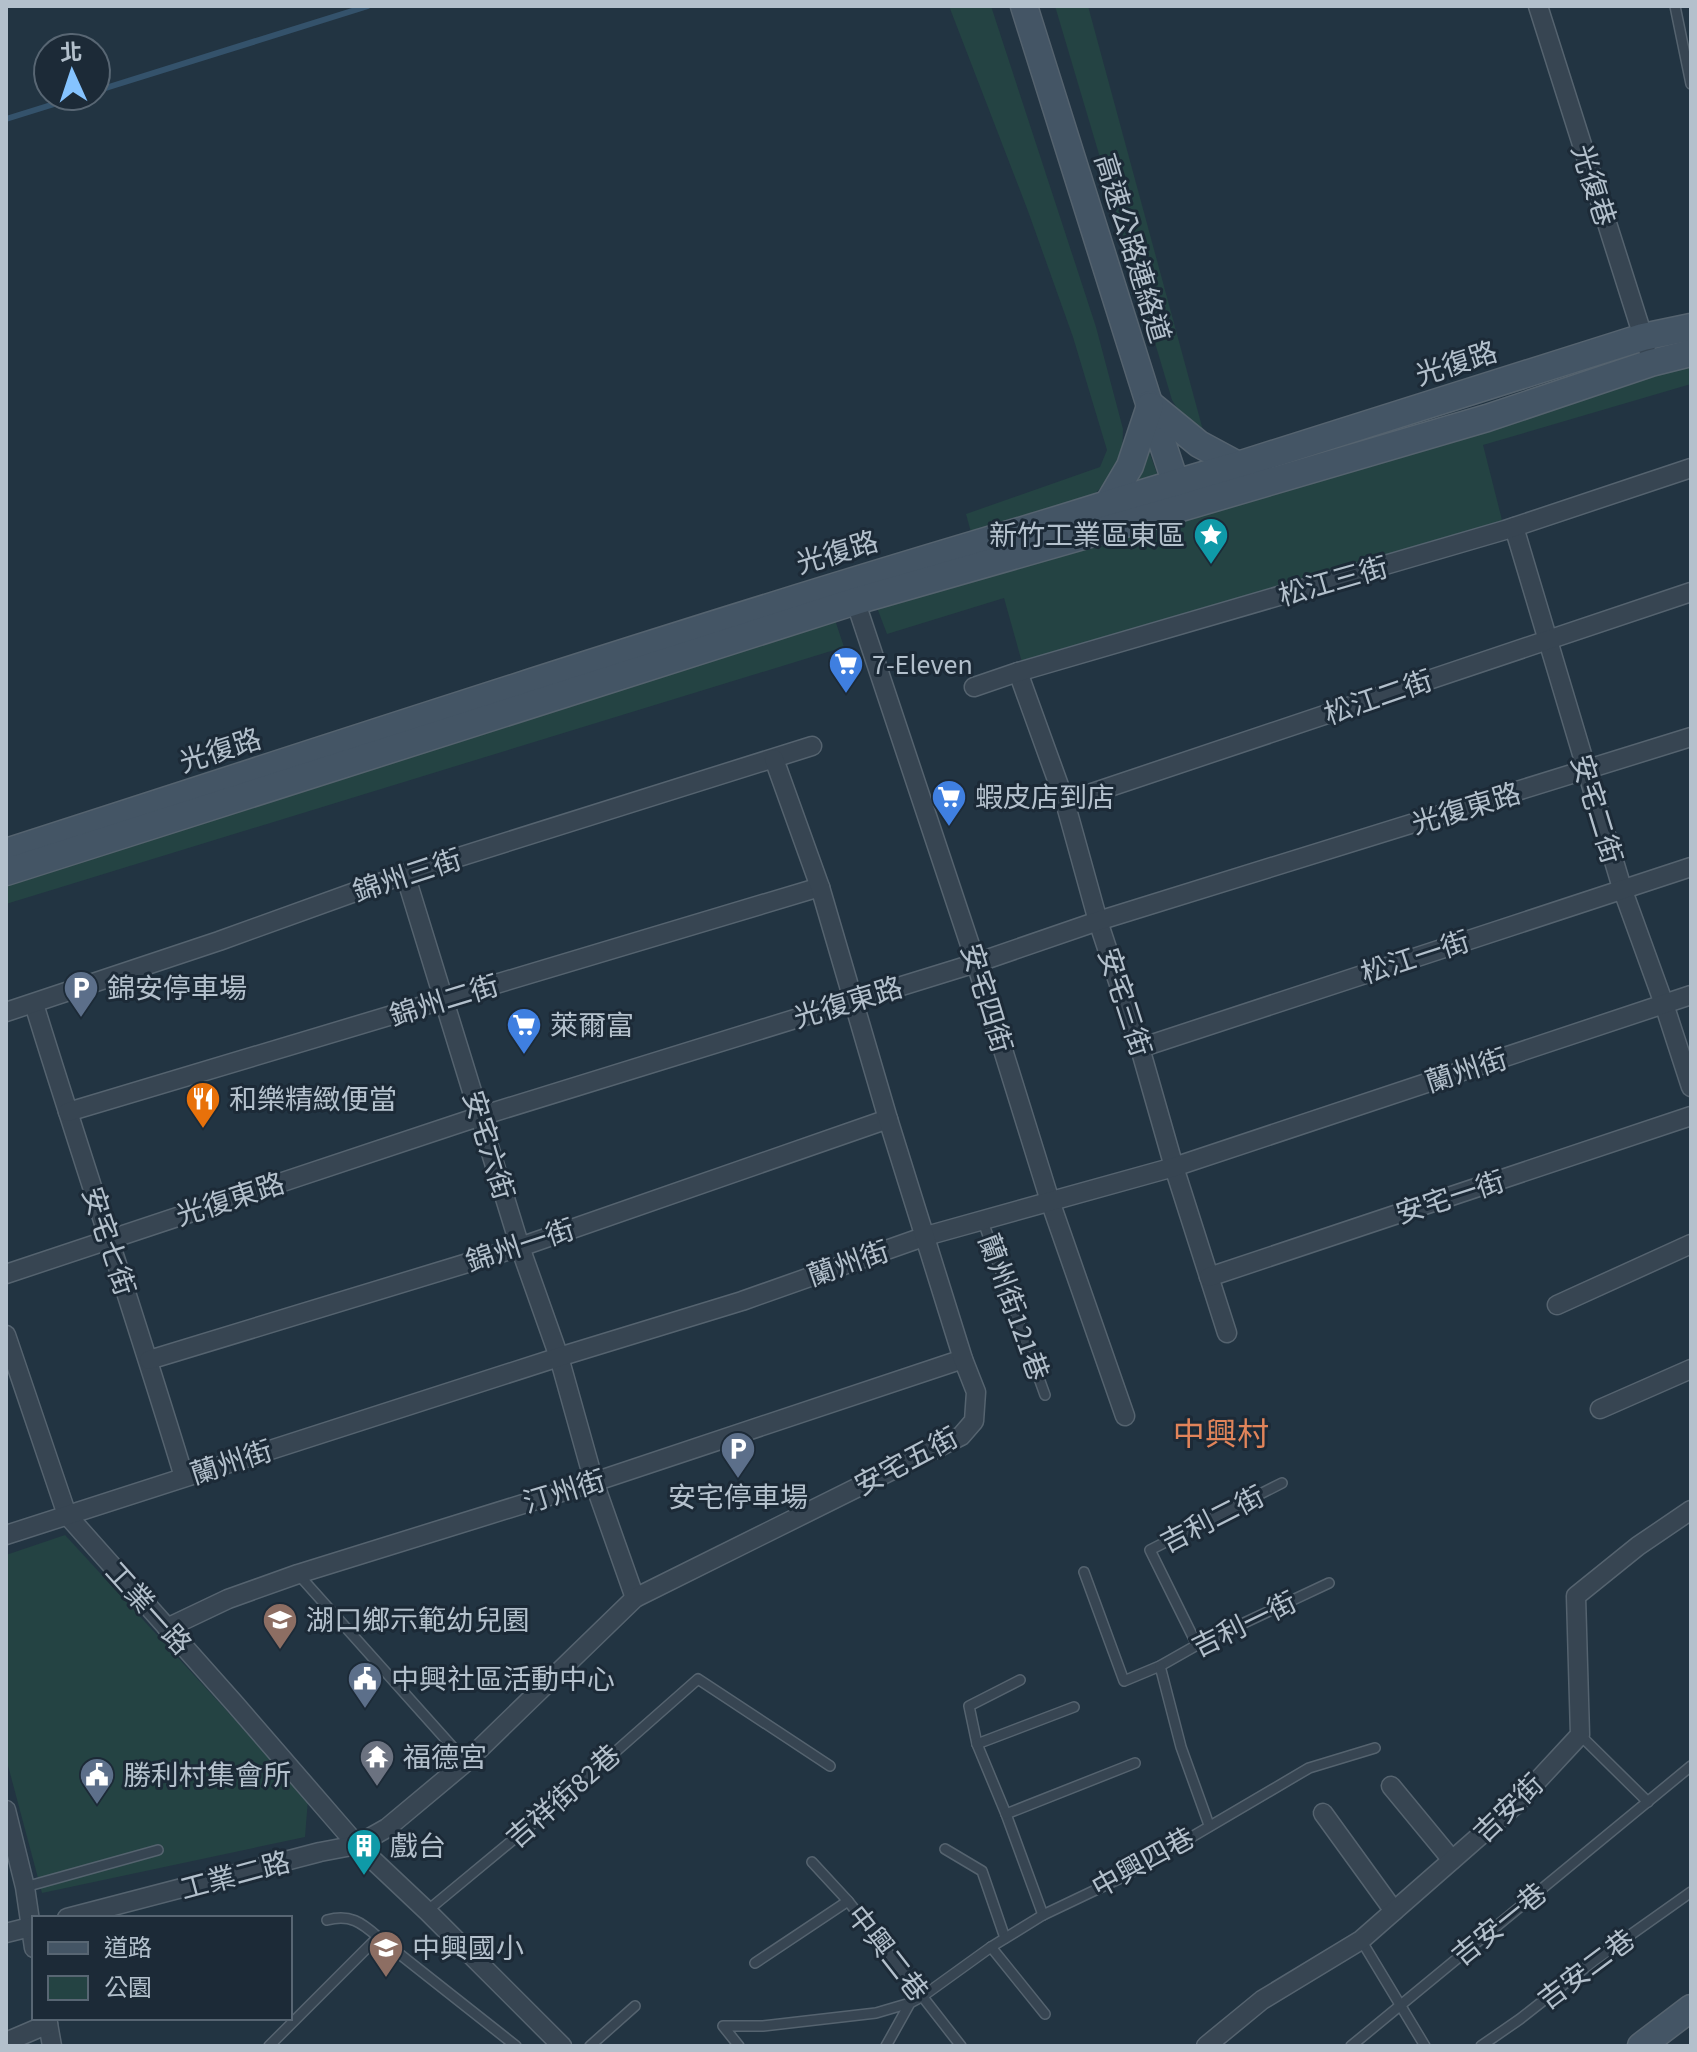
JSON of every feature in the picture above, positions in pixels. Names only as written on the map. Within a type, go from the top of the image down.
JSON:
[{"type":"street","name":"高速公路連絡道","points":[[1024,6],[1184,507]]},
{"type":"street","name":"光復巷","points":[[1538,6],[1651,363]]},
{"type":"street","name":"光復路","points":[[6,872],[1175,482],[1238,465],[1643,337],[1691,327]]},
{"type":"street","name":"光復路","points":[[6,852],[852,591],[1184,507],[1487,418],[1651,363],[1691,353]]},
{"type":"street","points":[[1107,505],[1130,466],[1149,404],[1199,444],[1238,465]]},
{"type":"street","name":"松江三街","points":[[974,687],[1514,527],[1691,468]]},
{"type":"street","name":"安宅二街","points":[[1514,527],[1622,888],[1691,1087]]},
{"type":"street","name":"安宅四街","points":[[852,591],[976,963],[1050,1201],[1125,1416]]},
{"type":"street","name":"松江二街","points":[[1065,802],[1691,592]]},
{"type":"street","name":"安宅三街","points":[[1018,672],[1065,802],[1098,921],[1227,1333]]},
{"type":"street","name":"光復東路","points":[[6,1274],[481,1116],[1691,737]]},
{"type":"street","name":"錦州三街","points":[[6,1012],[405,874],[812,746]]},
{"type":"street","name":"安宅五街","points":[[357,1845],[387,1828],[466,1762],[635,1598],[961,1436],[974,1421],[976,1392],[888,1119],[820,887],[774,759]]},
{"type":"street","name":"松江一街","points":[[1140,1048],[1691,867]]},
{"type":"street","name":"安宅六街","points":[[405,874],[520,1247],[559,1357],[594,1482],[635,1598]]},
{"type":"street","name":"錦州二街","points":[[68,1112],[820,887]]},
{"type":"street","name":"蘭州街","points":[[6,1535],[742,1301],[926,1236],[1174,1167],[1691,995]]},
{"type":"street","name":"安宅七街","points":[[34,1004],[184,1477]]},
{"type":"street","name":"安宅一街","points":[[1209,1277],[1691,1116]]},
{"type":"street","name":"錦州一街","points":[[149,1360],[520,1247],[888,1119]]},
{"type":"street","points":[[1557,1305],[1691,1244]]},
{"type":"street","name":"工業一路","points":[[6,1335],[67,1515],[357,1845],[562,2046]]},
{"type":"street","name":"汀州街","points":[[167,1628],[228,1599],[298,1574],[594,1482],[963,1359]]},
{"type":"street","points":[[1600,1409],[1691,1369]]},
{"type":"street","points":[[1580,1735],[1576,1596],[1638,1546],[1691,1510]]},
{"type":"street","name":"吉安街","points":[[1206,2046],[1262,2000],[1361,1940],[1515,1805],[1580,1735]]},
{"type":"street","points":[[1391,1786],[1452,1860]]},
{"type":"street","points":[[6,1810],[11,1844],[25,1887],[32,1927],[6,1933]]},
{"type":"street","points":[[1323,1813],[1394,1911]]},
{"type":"street","name":"工業二路","points":[[75,1916],[357,1845]]},
{"type":"street","points":[[1641,2046],[1691,2008]]},
{"type":"street","points":[[6,2042],[47,2021],[52,2046]]},
{"type":"lane","points":[[1675,6],[1691,84]]},
{"type":"lane","name":"蘭州街121巷","points":[[982,1219],[1045,1395]]},
{"type":"lane","name":"吉利二街","points":[[1197,1645],[1150,1550],[1282,1483]]},
{"type":"lane","name":"吉利一街","points":[[1084,1572],[1124,1681],[1329,1583]]},
{"type":"lane","points":[[298,1574],[466,1762]]},
{"type":"lane","points":[[1160,1666],[1181,1747],[1209,1825]]},
{"type":"lane","name":"吉祥街82巷","points":[[427,1911],[555,1805],[698,1679],[830,1766]]},
{"type":"lane","points":[[1020,1680],[969,1706],[977,1744],[1043,1915]]},
{"type":"lane","points":[[977,1744],[1074,1707]]},
{"type":"lane","points":[[1580,1735],[1648,1802]]},
{"type":"lane","name":"中興四巷","points":[[739,2046],[723,2026],[763,2026],[876,2013],[910,2003],[1043,1915],[1127,1875],[1309,1768],[1375,1748]]},
{"type":"lane","points":[[1006,1814],[1135,1763]]},
{"type":"lane","name":"吉安一巷","points":[[1351,2046],[1691,1766]]},
{"type":"lane","points":[[945,1849],[982,1871],[1005,1938]]},
{"type":"lane","points":[[25,1887],[158,1850]]},
{"type":"lane","name":"中興二巷","points":[[812,1862],[848,1901],[961,2046]]},
{"type":"lane","name":"吉安二巷","points":[[1481,2046],[1691,1892]]},
{"type":"lane","points":[[755,1963],[848,1901]]},
{"type":"lane","points":[[327,1920],[338,1917],[360,1921],[516,2046]]},
{"type":"lane","points":[[269,2046],[378,1937]]},
{"type":"lane","points":[[1361,1940],[1425,2046]]},
{"type":"lane","points":[[991,1947],[1045,2014]]},
{"type":"lane","points":[[886,2046],[910,2003]]},
{"type":"lane","points":[[590,2046],[635,2006]]},
{"type":"green space","points":[[949,6],[991,6],[1096,327],[1123,429],[1122,456],[1107,481],[1089,500],[972,536],[966,514],[1100,467],[1107,450],[1073,337]]},
{"type":"green space","points":[[1055,6],[1088,6],[1204,434],[1186,423],[1172,400]]},
{"type":"green space","points":[[1691,358],[1691,384],[1483,445],[1503,524],[1023,666],[1004,598],[887,634],[876,605]]},
{"type":"green space","points":[[1146,443],[1160,482],[1130,491]]},
{"type":"green space","points":[[833,614],[844,647],[6,904],[6,878]]},
{"type":"green space","points":[[65,1535],[308,1799],[305,1837],[42,1893],[6,1758],[6,1555]]},
{"type":"waterway","points":[[112,86],[368,6]]},
{"type":"waterway","points":[[6,119],[32,111]]},
{"type":"place","name":"新竹工業區東區","points":[[1211,566]]},
{"type":"place","name":"7-Eleven","points":[[846,695]]},
{"type":"place","name":"蝦皮店到店","points":[[949,828]]},
{"type":"place","name":"錦安停車場","points":[[81,1019]]},
{"type":"place","name":"萊爾富","points":[[524,1056]]},
{"type":"place","name":"和樂精緻便當","points":[[203,1130]]},
{"type":"place","name":"安宅停車場","points":[[738,1480]]},
{"type":"place","name":"湖口鄉示範幼兒園","points":[[280,1651]]},
{"type":"place","name":"中興社區活動中心","points":[[365,1710]]},
{"type":"place","name":"福德宮","points":[[377,1788]]},
{"type":"place","name":"勝利村集會所","points":[[97,1806]]},
{"type":"place","name":"戲台","points":[[364,1877]]},
{"type":"place","name":"中興國小","points":[[386,1979]]},
{"type":"district","name":"中興村","points":[[1221,1434]]}]
